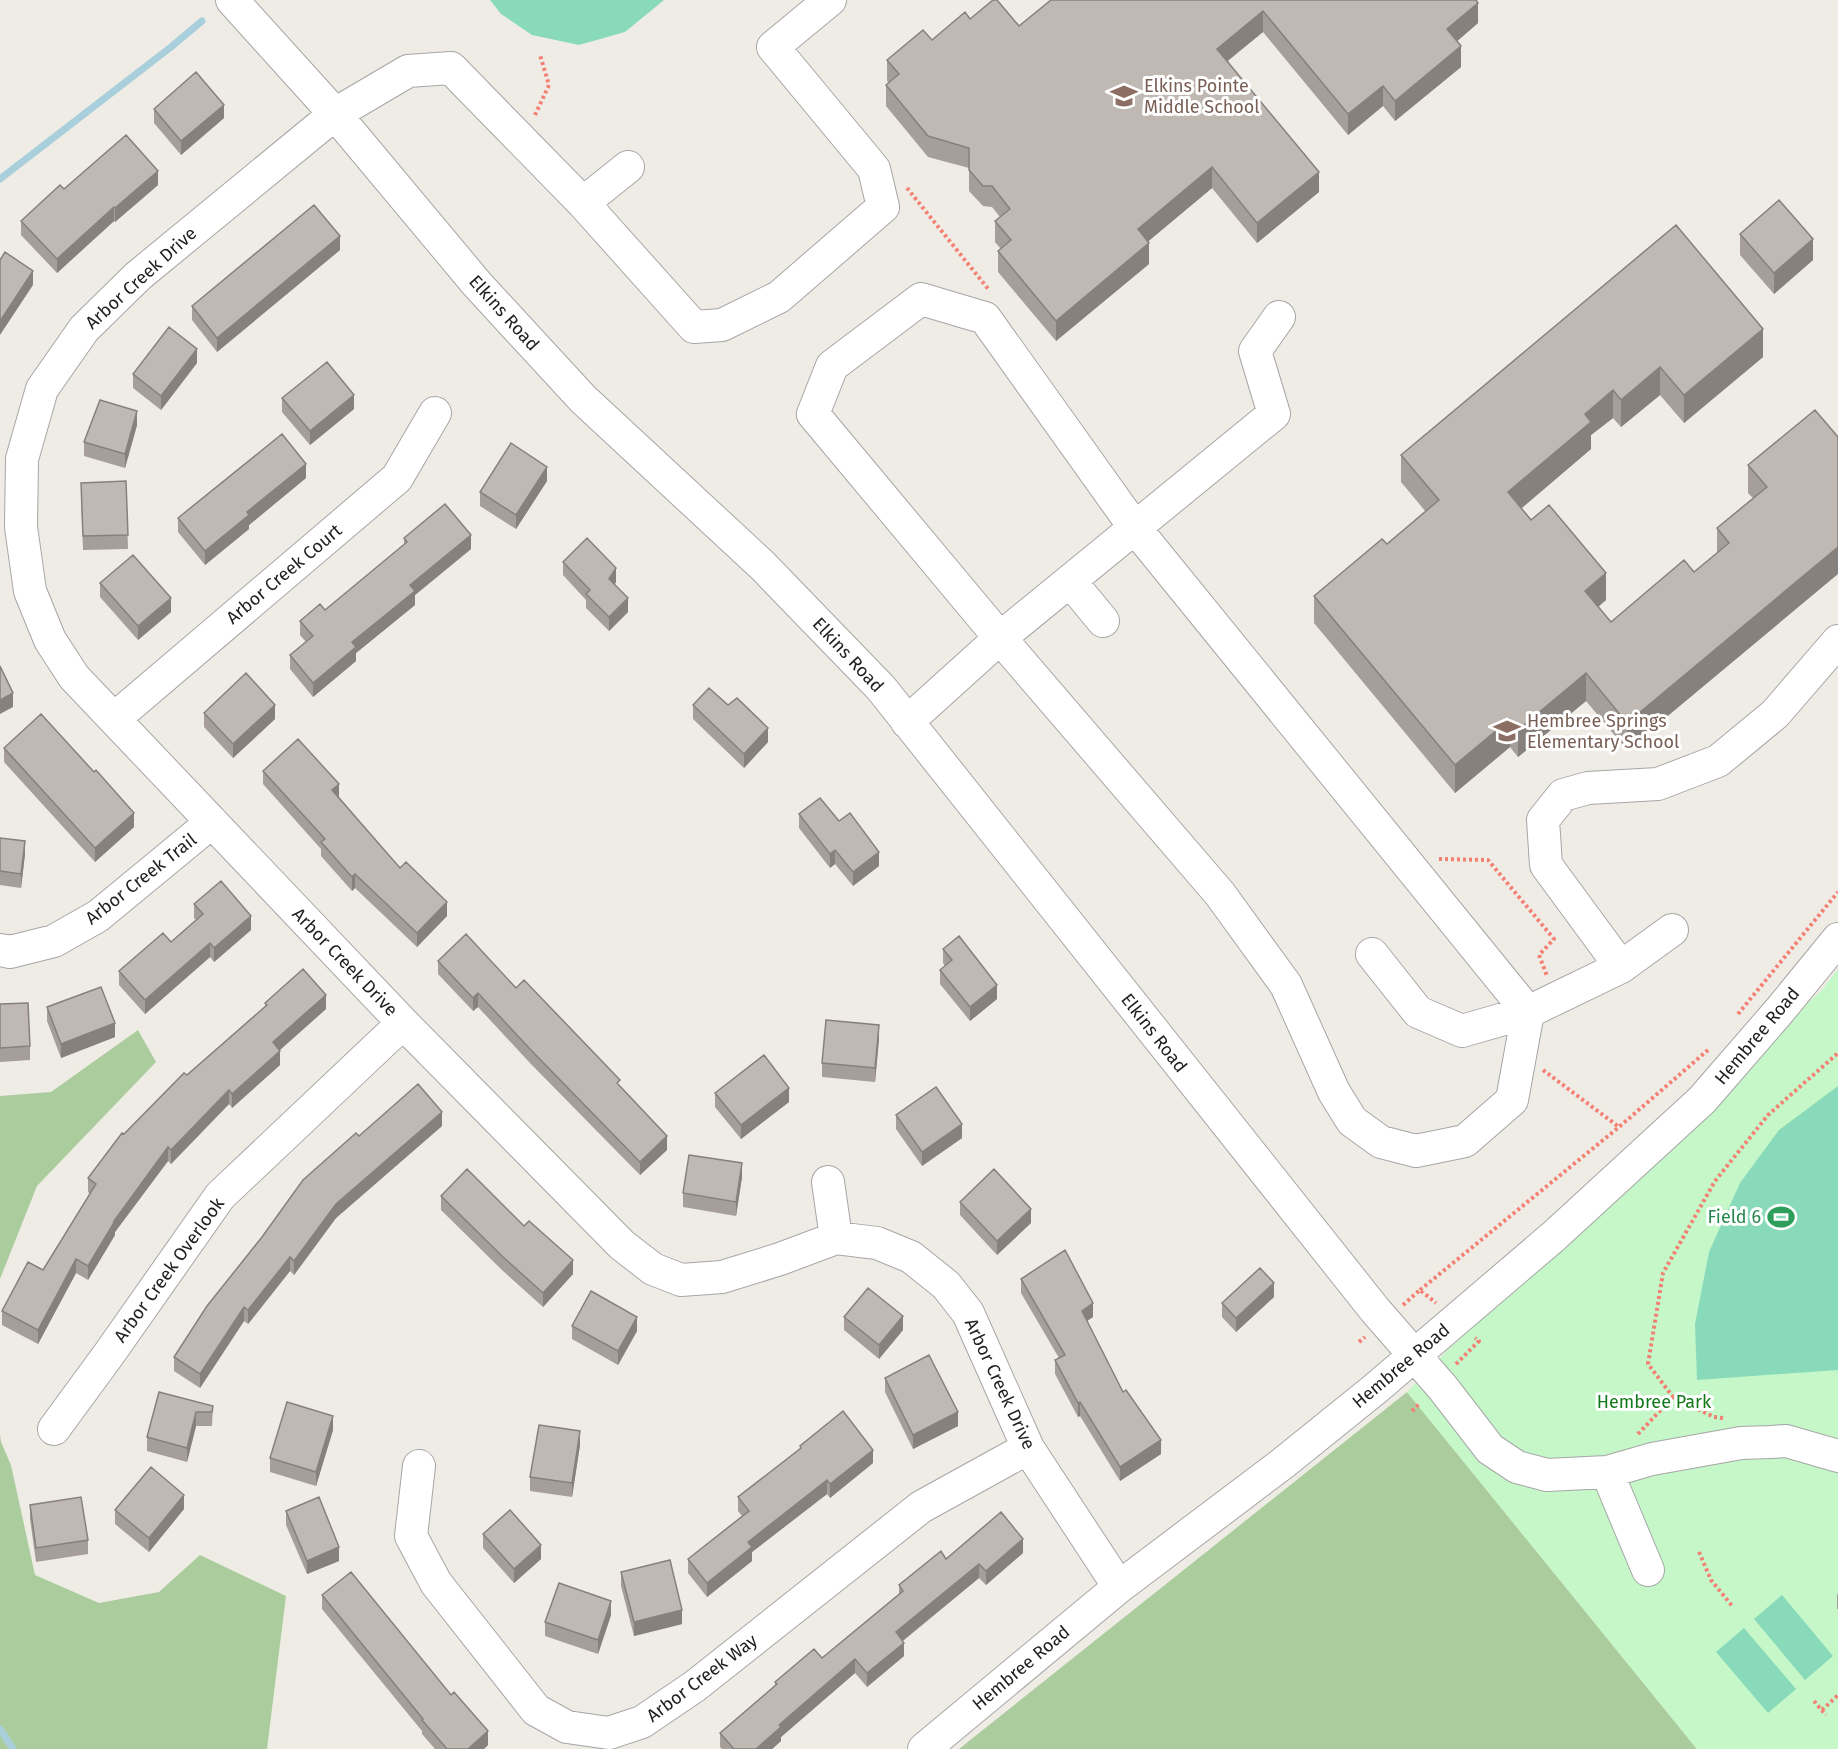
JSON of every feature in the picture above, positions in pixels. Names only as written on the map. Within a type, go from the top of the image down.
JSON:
[{"type":"street","name":"Elkins Road","points":[[232,0],[334,114],[477,284],[583,399],[763,566],[881,688],[1375,1310],[1443,1388],[1490,1449],[1517,1467],[1547,1475],[1607,1472],[1652,1459],[1741,1443],[1786,1441],[1838,1456]]},
{"type":"street","name":"Arbor Creek Drive","points":[[830,0],[773,47],[874,169],[883,207],[779,297],[722,325],[694,327],[583,203],[451,68],[408,71],[334,114],[138,276],[84,329],[42,389],[22,459],[21,527],[30,591],[50,640],[74,677],[403,1023],[622,1245],[653,1269],[681,1280],[722,1277],[836,1238],[877,1243],[911,1257],[946,1285],[968,1313],[1028,1448],[1119,1587]]},
{"type":"street","points":[[583,203],[628,167]]},
{"type":"street","points":[[921,299],[985,318],[1135,528],[1528,1012],[1512,1100],[1465,1141],[1416,1151],[1381,1142],[1352,1121],[1330,1084],[1286,986],[1220,894],[1000,638],[813,414],[832,366],[921,299]]},
{"type":"street","points":[[907,722],[1000,638],[1274,414],[1255,351],[1279,317]]},
{"type":"street","name":"Arbor Creek Court","points":[[114,719],[397,478],[435,413]]},
{"type":"street","points":[[1070,581],[1103,621]]},
{"type":"street","points":[[1621,967],[1546,865],[1543,820],[1563,795],[1588,788],[1658,784],[1718,761],[1775,714],[1838,641]]},
{"type":"street","name":"Arbor Creek Trail","points":[[0,950],[10,952],[54,942],[98,916],[212,822]]},
{"type":"street","points":[[1372,954],[1418,1012],[1462,1031],[1528,1012],[1556,999],[1621,967],[1672,930]]},
{"type":"street","name":"Hembree Road","points":[[924,1749],[1119,1587],[1282,1464],[1415,1356],[1554,1236],[1702,1100],[1838,939]]},
{"type":"street","name":"Arbor Creek Overlook","points":[[54,1429],[220,1197],[403,1023]]},
{"type":"street","points":[[828,1182],[836,1238]]},
{"type":"street","name":"Arbor Creek Way","points":[[419,1466],[411,1536],[436,1583],[536,1710],[567,1727],[609,1733],[642,1722],[695,1686],[921,1507],[1028,1448]]},
{"type":"street","points":[[1607,1472],[1648,1570]]},
{"type":"path","points":[[522,141],[549,86],[540,55]]},
{"type":"path","points":[[902,182],[990,291]]},
{"type":"path","points":[[1432,850],[1440,860],[1488,860],[1554,939],[1539,954],[1556,999]]},
{"type":"path","points":[[1732,1021],[1838,892]]},
{"type":"path","points":[[1420,1290],[1619,1127],[1710,1048]]},
{"type":"path","points":[[1724,1418],[1714,1417],[1672,1397],[1648,1364],[1663,1273],[1714,1181],[1768,1115],[1838,1053]]},
{"type":"path","points":[[1537,1065],[1619,1127]]},
{"type":"path","points":[[1639,1463],[1635,1437],[1672,1397]]},
{"type":"path","points":[[1699,1552],[1711,1580],[1733,1607]]},
{"type":"path","points":[[1822,1710],[1838,1695]]},
{"type":"path","points":[[1814,1701],[1826,1715]]},
{"type":"green space","points":[[490,0],[664,0],[625,32],[579,45],[532,35],[501,14]]},
{"type":"green space","name":"Hembree Park","points":[[1838,969],[1838,1749],[1697,1749],[1407,1392],[1655,1137],[1821,991]]},
{"type":"green space","points":[[138,1030],[156,1062],[37,1186],[0,1279],[0,1096],[51,1092]]},
{"type":"green space","name":"Field 6","points":[[1838,1086],[1838,1370],[1697,1380],[1695,1324],[1709,1252],[1740,1183],[1779,1130]]},
{"type":"green space","points":[[1407,1392],[1697,1749],[959,1749]]},
{"type":"green space","points":[[0,1434],[11,1465],[35,1575],[99,1603],[159,1592],[200,1555],[286,1596],[267,1749],[0,1749]]},
{"type":"green space","points":[[1782,1595],[1833,1656],[1805,1680],[1754,1619]]},
{"type":"green space","points":[[1744,1628],[1796,1689],[1768,1713],[1716,1652]]},
{"type":"building","points":[[993,0],[997,0],[1019,26],[1051,0],[1476,0],[1478,3],[1447,29],[1461,46],[1395,101],[1383,86],[1348,114],[1263,11],[1217,49],[1319,172],[1257,223],[1212,167],[1138,229],[1149,243],[1056,321],[998,251],[1011,240],[995,221],[1010,209],[992,186],[983,186],[969,170],[969,148],[928,136],[886,85],[899,74],[887,60],[923,30],[932,40],[965,12],[970,19]]},
{"type":"building","points":[[196,72],[224,105],[181,141],[154,109]]},
{"type":"building","points":[[126,135],[158,171],[57,259],[21,221],[60,185],[64,189]]},
{"type":"building","points":[[1779,200],[1813,239],[1774,273],[1740,234]]},
{"type":"building","points":[[314,205],[340,236],[217,338],[192,306]]},
{"type":"building","points":[[1676,225],[1763,329],[1684,395],[1660,367],[1621,400],[1613,390],[1585,414],[1591,422],[1508,492],[1531,520],[1549,505],[1606,573],[1585,591],[1611,622],[1684,560],[1694,572],[1729,543],[1717,528],[1767,487],[1748,465],[1815,410],[1838,437],[1838,547],[1627,723],[1586,673],[1518,730],[1510,719],[1455,765],[1314,596],[1382,539],[1387,544],[1439,500],[1401,455]]},
{"type":"building","points":[[5,252],[33,271],[0,321],[0,260]]},
{"type":"building","points":[[169,327],[197,349],[161,396],[133,374]]},
{"type":"building","points":[[327,362],[354,395],[310,431],[282,398]]},
{"type":"building","points":[[100,400],[137,411],[125,454],[84,442]]},
{"type":"building","points":[[282,434],[306,464],[247,512],[249,515],[205,551],[178,518]]},
{"type":"building","points":[[511,443],[547,467],[516,515],[480,492]]},
{"type":"building","points":[[126,481],[128,535],[83,536],[81,483]]},
{"type":"building","points":[[445,504],[471,535],[410,585],[415,591],[352,642],[356,647],[313,683],[290,655],[313,636],[300,621],[320,604],[325,610],[407,542],[404,538]]},
{"type":"building","points":[[587,538],[616,568],[609,579],[628,598],[609,617],[586,594],[590,590],[563,562]]},
{"type":"building","points":[[133,555],[171,598],[138,626],[100,583]]},
{"type":"building","points":[[0,666],[13,693],[0,700]]},
{"type":"building","points":[[246,673],[275,705],[233,744],[204,713]]},
{"type":"building","points":[[709,688],[728,705],[737,698],[768,728],[744,754],[693,705]]},
{"type":"building","points":[[41,714],[134,813],[95,848],[4,748]]},
{"type":"building","points":[[298,739],[339,784],[332,790],[400,868],[406,862],[447,902],[417,933],[355,874],[352,877],[321,842],[325,839],[263,771]]},
{"type":"building","points":[[820,798],[839,821],[850,813],[879,852],[853,872],[835,850],[830,854],[799,814]]},
{"type":"building","points":[[0,838],[25,841],[21,874],[0,871]]},
{"type":"building","points":[[221,881],[251,916],[214,948],[210,943],[145,1000],[119,971],[163,933],[171,942],[203,914],[194,904]]},
{"type":"building","points":[[466,934],[516,988],[524,980],[620,1080],[617,1083],[667,1136],[640,1162],[478,993],[473,998],[438,961]]},
{"type":"building","points":[[959,936],[997,985],[970,1007],[940,970],[952,960],[943,949]]},
{"type":"building","points":[[303,969],[326,995],[273,1042],[280,1051],[232,1094],[229,1090],[171,1150],[168,1147],[114,1221],[88,1266],[76,1259],[38,1330],[2,1311],[28,1262],[43,1270],[96,1184],[88,1178],[122,1133],[124,1134],[184,1073],[187,1075],[267,1005],[265,1003]]},
{"type":"building","points":[[101,987],[115,1023],[61,1044],[47,1007]]},
{"type":"building","points":[[28,1003],[30,1046],[0,1048],[0,1004]]},
{"type":"building","points":[[826,1020],[879,1025],[875,1068],[822,1063]]},
{"type":"building","points":[[764,1055],[789,1088],[741,1125],[715,1093]]},
{"type":"building","points":[[418,1084],[442,1112],[336,1204],[294,1261],[290,1257],[248,1310],[244,1307],[200,1374],[174,1357],[207,1306],[262,1237],[303,1180],[356,1133],[359,1136]]},
{"type":"building","points":[[936,1087],[962,1124],[922,1152],[896,1115]]},
{"type":"building","points":[[689,1155],[742,1163],[736,1202],[683,1193]]},
{"type":"building","points":[[467,1169],[524,1226],[529,1221],[573,1260],[543,1293],[441,1196]]},
{"type":"building","points":[[994,1169],[1031,1209],[997,1241],[960,1202]]},
{"type":"building","points":[[1065,1250],[1093,1303],[1082,1311],[1123,1392],[1126,1390],[1161,1440],[1120,1467],[1080,1402],[1078,1403],[1055,1360],[1065,1355],[1021,1279]]},
{"type":"building","points":[[1260,1268],[1274,1283],[1236,1318],[1222,1303]]},
{"type":"building","points":[[868,1288],[903,1316],[879,1345],[844,1317]]},
{"type":"building","points":[[591,1291],[637,1317],[618,1351],[572,1326]]},
{"type":"building","points":[[929,1355],[958,1412],[913,1435],[885,1378]]},
{"type":"building","points":[[159,1392],[213,1406],[212,1412],[196,1412],[187,1448],[147,1437]]},
{"type":"building","points":[[287,1402],[333,1416],[316,1472],[270,1458]]},
{"type":"building","points":[[843,1411],[873,1450],[830,1484],[827,1480],[748,1542],[752,1547],[707,1583],[688,1559],[749,1511],[738,1497],[801,1448],[800,1446]]},
{"type":"building","points":[[539,1425],[580,1431],[572,1483],[530,1477]]},
{"type":"building","points":[[151,1467],[184,1495],[149,1538],[115,1510]]},
{"type":"building","points":[[81,1497],[88,1540],[36,1548],[30,1505]]},
{"type":"building","points":[[319,1497],[339,1547],[307,1561],[286,1511]]},
{"type":"building","points":[[510,1510],[541,1545],[514,1569],[483,1534]]},
{"type":"building","points":[[1001,1512],[1023,1539],[986,1571],[979,1564],[896,1632],[904,1643],[867,1673],[855,1659],[779,1725],[781,1727],[756,1749],[734,1749],[720,1733],[814,1649],[822,1658],[903,1591],[899,1585],[941,1551],[946,1559]]},
{"type":"building","points":[[670,1560],[682,1610],[634,1622],[621,1572]]},
{"type":"building","points":[[351,1572],[451,1695],[454,1692],[488,1731],[468,1749],[447,1749],[322,1595]]},
{"type":"building","points":[[559,1583],[611,1601],[598,1640],[545,1622]]},
{"type":"waterway","points":[[0,179],[202,21]]},
{"type":"waterway","points":[[0,1729],[13,1749]]},
{"type":"place","name":"Elkins Pointe Middle School","points":[[1124,96]]},
{"type":"place","name":"Hembree Springs Elementary School","points":[[1507,731]]},
{"type":"place","name":"Field 6","points":[[1781,1217]]}]
